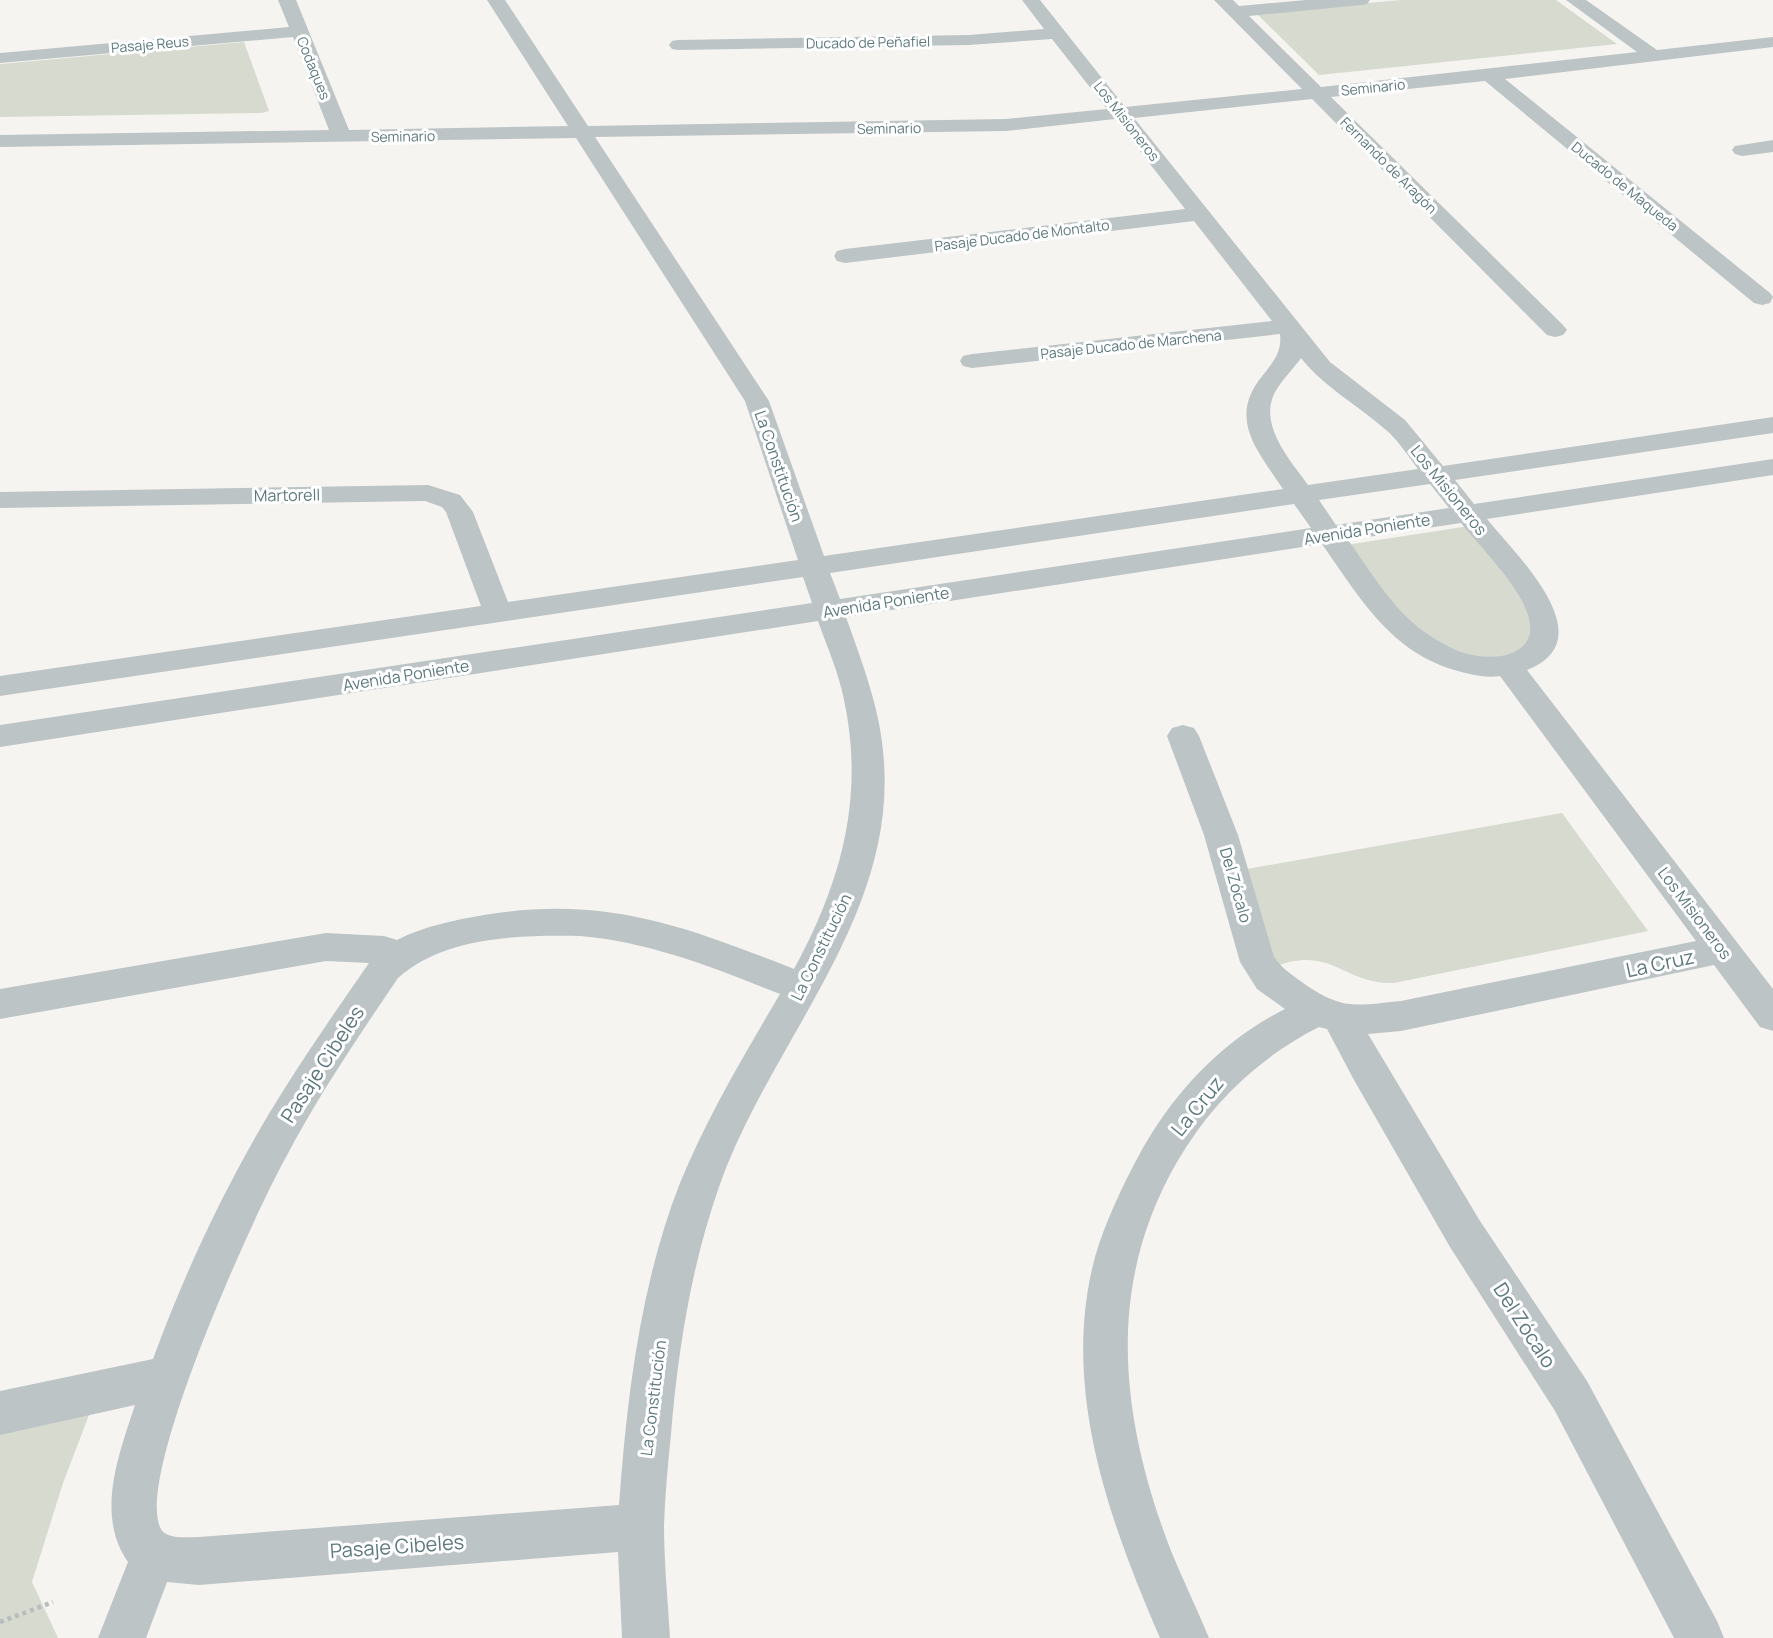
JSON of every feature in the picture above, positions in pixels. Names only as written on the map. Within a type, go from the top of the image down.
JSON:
[{"type":"street","name":"Codaques","points":[[286,0],[342,137]]},
{"type":"street","name":"La Constitución","points":[[496,0],[757,401],[859,697],[868,757],[868,800],[861,844],[836,922],[719,1142],[700,1183],[672,1279],[660,1333],[651,1400],[641,1527],[646,1638]]},
{"type":"street","name":"Los Misioneros","points":[[1031,0],[1198,214],[1290,326],[1332,378],[1396,425],[1534,595],[1545,617],[1546,628],[1540,647],[1527,661],[1508,666],[1486,667],[1456,661],[1425,647],[1402,630],[1383,610],[1329,534],[1264,441],[1256,407],[1260,396],[1293,352],[1294,339],[1290,326]]},
{"type":"street","points":[[1229,6],[1361,0]]},
{"type":"street","points":[[1575,0],[1655,57]]},
{"type":"street","name":"Fernando de Aragón","points":[[1229,6],[1555,330]]},
{"type":"street","name":"Pasaje Reus","points":[[0,58],[299,31]]},
{"type":"street","name":"Ducado de Peñafiel","points":[[678,45],[969,40],[1057,33]]},
{"type":"street","name":"Seminario","points":[[0,141],[1006,126],[1655,57],[1773,42]]},
{"type":"street","name":"Ducado de Maqueda","points":[[1489,75],[1762,298]]},
{"type":"street","points":[[1742,150],[1773,146]]},
{"type":"street","name":"Pasaje Ducado de Montalto","points":[[845,256],[1198,214]]},
{"type":"street","name":"Pasaje Ducado de Marchena","points":[[972,362],[1290,326]]},
{"type":"street","points":[[0,686],[1773,425]]},
{"type":"street","name":"Avenida Poniente","points":[[0,736],[1773,467]]},
{"type":"street","name":"Martorell","points":[[0,500],[428,493],[451,501],[459,512],[498,612]]},
{"type":"street","name":"Los Misioneros","points":[[1508,666],[1773,1016]]},
{"type":"street","name":"Del Zócalo","points":[[1183,736],[1221,835],[1258,962],[1270,979],[1328,1015],[1367,1069],[1465,1234],[1571,1396],[1700,1638]]},
{"type":"street","name":"Pasaje Cibeles","points":[[641,1527],[175,1561],[154,1555],[138,1538],[132,1511],[135,1479],[151,1421],[167,1377],[200,1296],[269,1148],[342,1031],[385,968],[399,955],[412,947],[454,934],[536,922],[582,922],[626,928],[671,939],[802,987]]},
{"type":"street","points":[[0,1004],[326,947],[384,950],[399,955]]},
{"type":"street","name":"La Cruz","points":[[1185,1638],[1160,1585],[1117,1452],[1108,1391],[1106,1329],[1113,1270],[1131,1211],[1155,1163],[1185,1116],[1212,1084],[1243,1054],[1265,1038],[1328,1015],[1381,1019],[1401,1016],[1723,949]]},
{"type":"street","points":[[0,1413],[167,1377]]},
{"type":"street","points":[[122,1638],[154,1555]]},
{"type":"path","points":[[0,1622],[53,1602]]},
{"type":"shaded area","points":[[1401,0],[1556,0],[1617,44],[1319,75],[1256,13]]},
{"type":"shaded area","points":[[244,42],[269,111],[262,113],[0,117],[0,64]]},
{"type":"shaded area","points":[[1469,526],[1533,609],[1527,651],[1475,661],[1412,630],[1346,545]]},
{"type":"shaded area","points":[[1562,813],[1648,931],[1394,983],[1362,978],[1324,962],[1310,960],[1293,961],[1274,967],[1247,869]]},
{"type":"shaded area","points":[[92,1407],[63,1483],[32,1582],[58,1638],[0,1638],[0,1427]]}]
